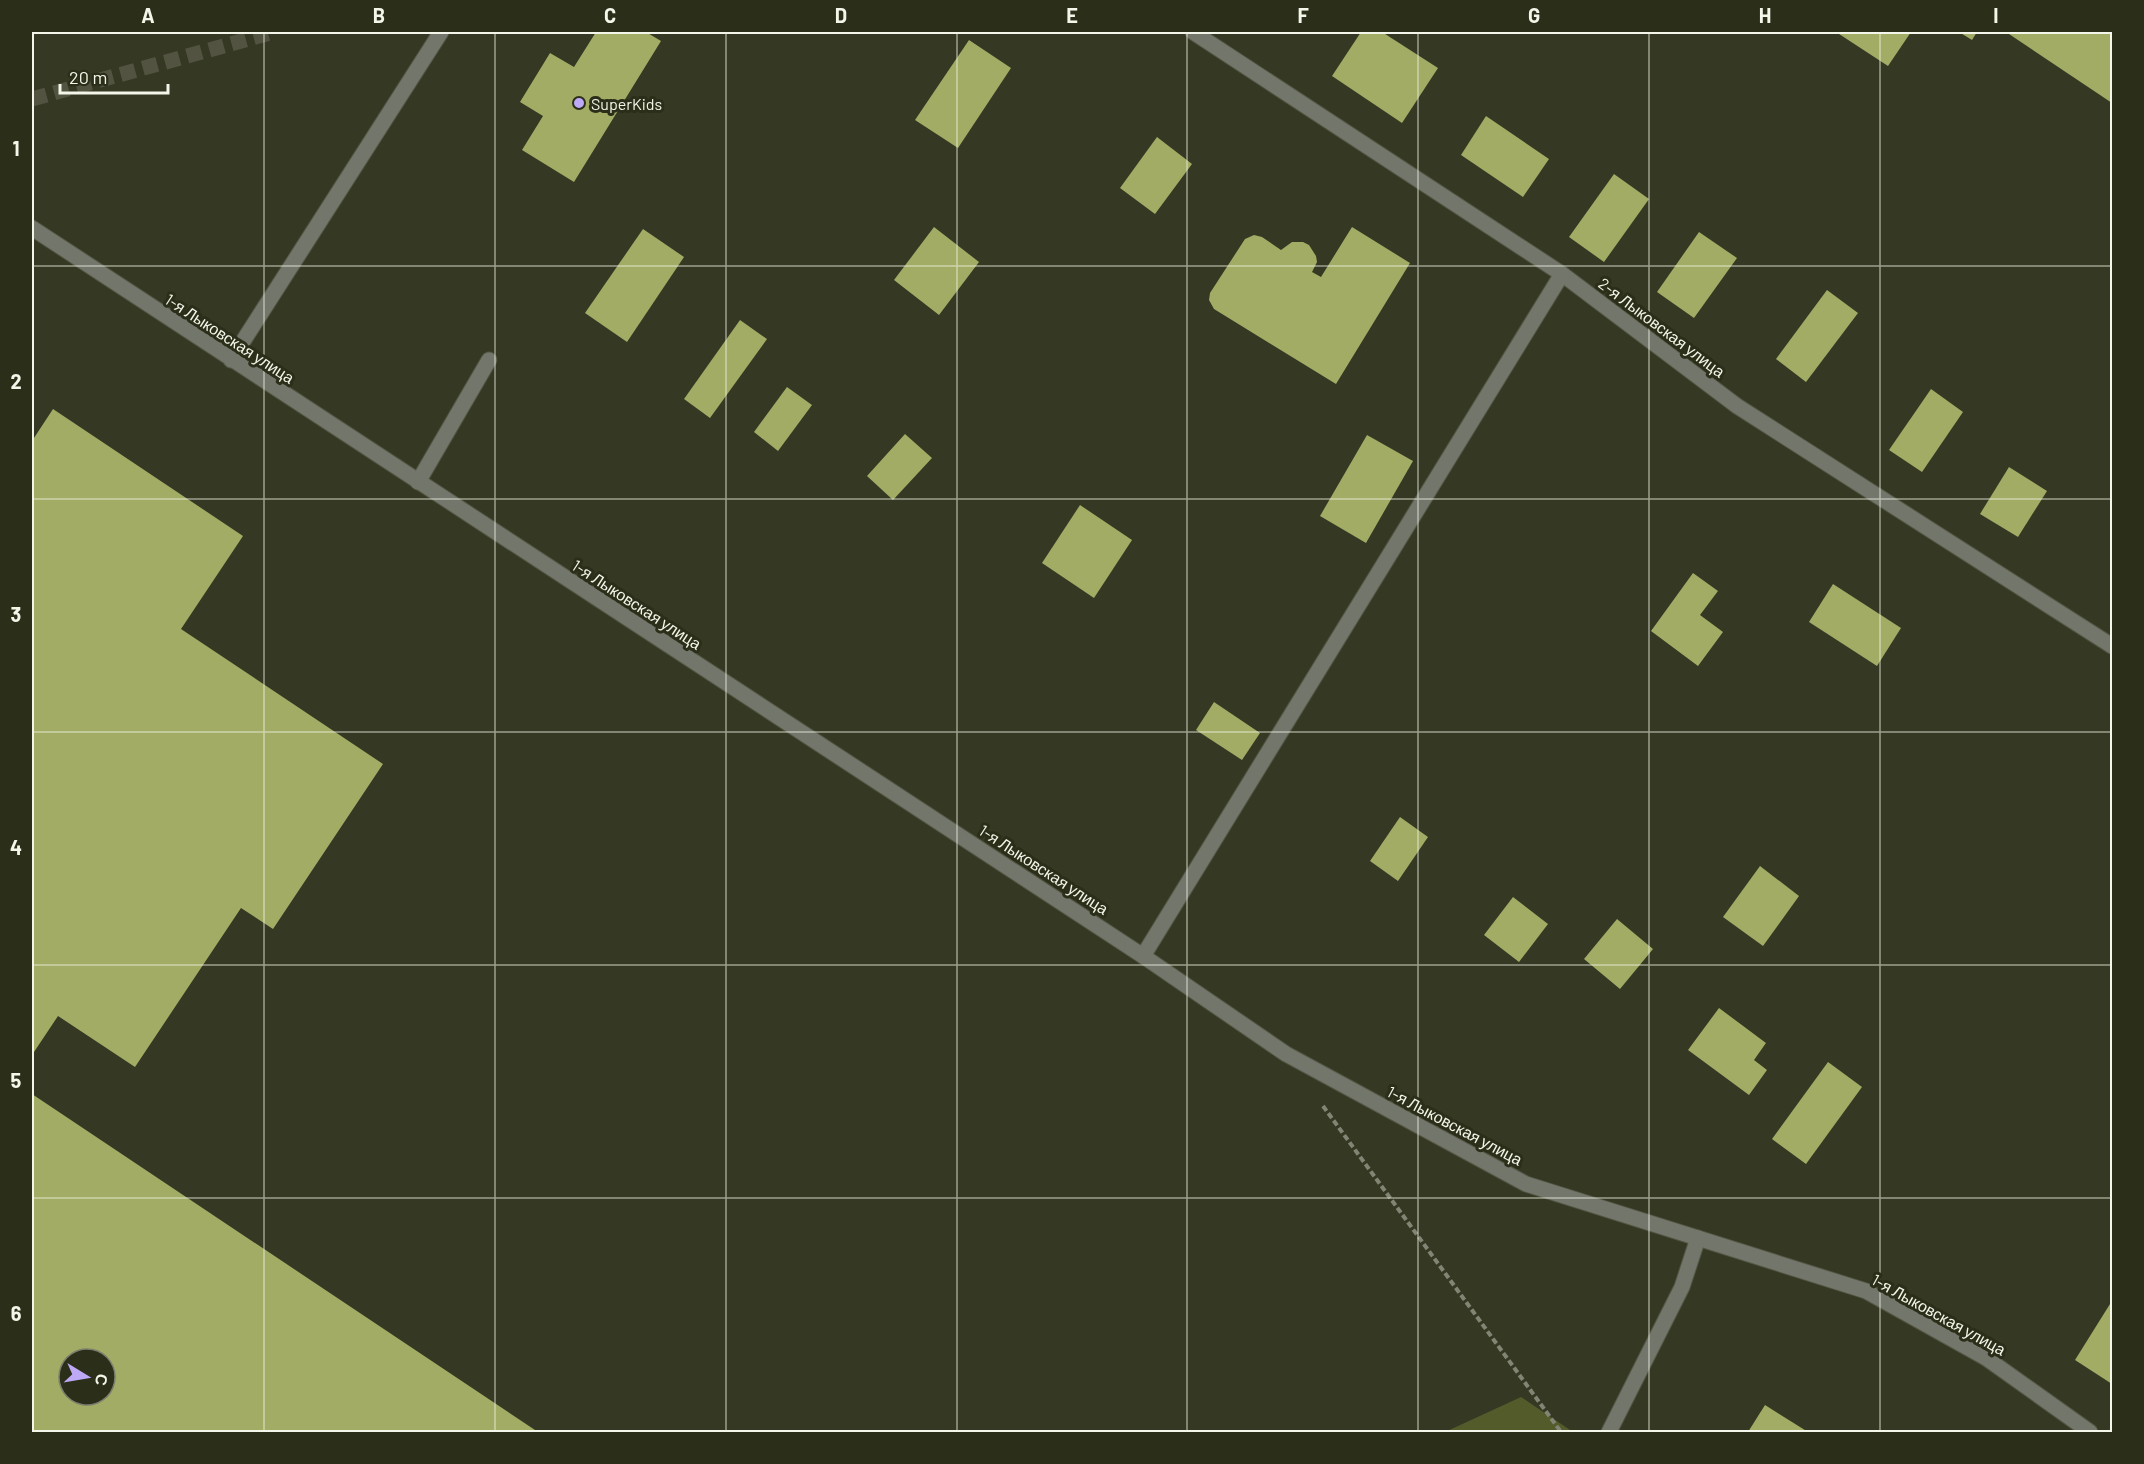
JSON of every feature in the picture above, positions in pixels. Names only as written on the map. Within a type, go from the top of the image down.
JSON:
[{"type":"street","points":[[231,360],[441,32]]},
{"type":"street","name":"2-я Лыковская улица","points":[[1193,32],[1563,274],[1737,406],[2112,646]]},
{"type":"street","name":"1-я Лыковская улица","points":[[32,228],[1143,956],[1286,1054],[1526,1184],[1866,1291],[1986,1358],[2090,1432]]},
{"type":"street","points":[[1143,956],[1563,274]]},
{"type":"street","points":[[418,482],[489,360]]},
{"type":"street","points":[[1609,1432],[1682,1287],[1698,1238]]},
{"type":"path","points":[[1321,1103],[1561,1432]]},
{"type":"green space","points":[[1521,1397],[1573,1432],[1445,1432]]},
{"type":"building","points":[[596,32],[646,32],[661,41],[574,182],[522,150],[543,116],[520,102],[550,53],[574,67]]},
{"type":"building","points":[[1361,32],[1382,32],[1438,68],[1402,123],[1332,76]]},
{"type":"building","points":[[1836,32],[1911,32],[1888,66]]},
{"type":"building","points":[[1959,32],[1977,32],[1972,40]]},
{"type":"building","points":[[2006,32],[2112,32],[2112,103]]},
{"type":"building","points":[[969,40],[1011,68],[958,148],[915,120]]},
{"type":"building","points":[[1486,116],[1549,159],[1523,197],[1461,155]]},
{"type":"building","points":[[1157,137],[1192,164],[1155,214],[1120,188]]},
{"type":"building","points":[[1614,174],[1649,199],[1604,262],[1569,237]]},
{"type":"building","points":[[934,227],[979,262],[939,315],[894,280]]},
{"type":"building","points":[[1352,227],[1410,263],[1336,384],[1214,309],[1209,300],[1210,293],[1245,239],[1254,235],[1262,237],[1281,250],[1292,242],[1303,242],[1309,245],[1317,262],[1312,272],[1321,277]]},
{"type":"building","points":[[643,229],[684,257],[627,342],[585,313]]},
{"type":"building","points":[[1699,232],[1737,258],[1694,318],[1657,292]]},
{"type":"building","points":[[1827,290],[1858,313],[1806,382],[1776,359]]},
{"type":"building","points":[[740,320],[767,339],[710,418],[684,399]]},
{"type":"building","points":[[787,387],[812,405],[778,451],[754,432]]},
{"type":"building","points":[[1931,389],[1963,412],[1922,472],[1889,450]]},
{"type":"building","points":[[53,409],[243,536],[181,629],[383,764],[273,929],[241,908],[135,1067],[58,1016],[32,1055],[32,441]]},
{"type":"building","points":[[905,434],[932,458],[893,500],[867,476]]},
{"type":"building","points":[[1367,435],[1413,461],[1366,543],[1320,516]]},
{"type":"building","points":[[2009,467],[2047,491],[2018,537],[1980,514]]},
{"type":"building","points":[[1080,505],[1132,540],[1094,598],[1042,563]]},
{"type":"building","points":[[1693,573],[1718,591],[1700,615],[1723,632],[1698,666],[1651,631]]},
{"type":"building","points":[[1833,584],[1901,628],[1877,666],[1809,622]]},
{"type":"building","points":[[1214,702],[1260,733],[1242,760],[1196,730]]},
{"type":"building","points":[[1400,817],[1428,837],[1398,881],[1370,861]]},
{"type":"building","points":[[1760,866],[1799,896],[1763,946],[1723,917]]},
{"type":"building","points":[[1513,897],[1548,924],[1519,962],[1484,935]]},
{"type":"building","points":[[1617,919],[1653,949],[1620,989],[1584,959]]},
{"type":"building","points":[[1719,1008],[1766,1043],[1754,1060],[1767,1070],[1749,1095],[1688,1050]]},
{"type":"building","points":[[1828,1062],[1862,1087],[1806,1164],[1772,1139]]},
{"type":"building","points":[[32,1094],[538,1432],[32,1432]]},
{"type":"building","points":[[2110,1304],[2112,1306],[2112,1384],[2075,1360]]},
{"type":"building","points":[[1765,1405],[1808,1432],[1748,1432]]},
{"type":"tunnel","points":[[32,99],[274,32]]},
{"type":"place","name":"SuperKids","points":[[579,103]]}]
